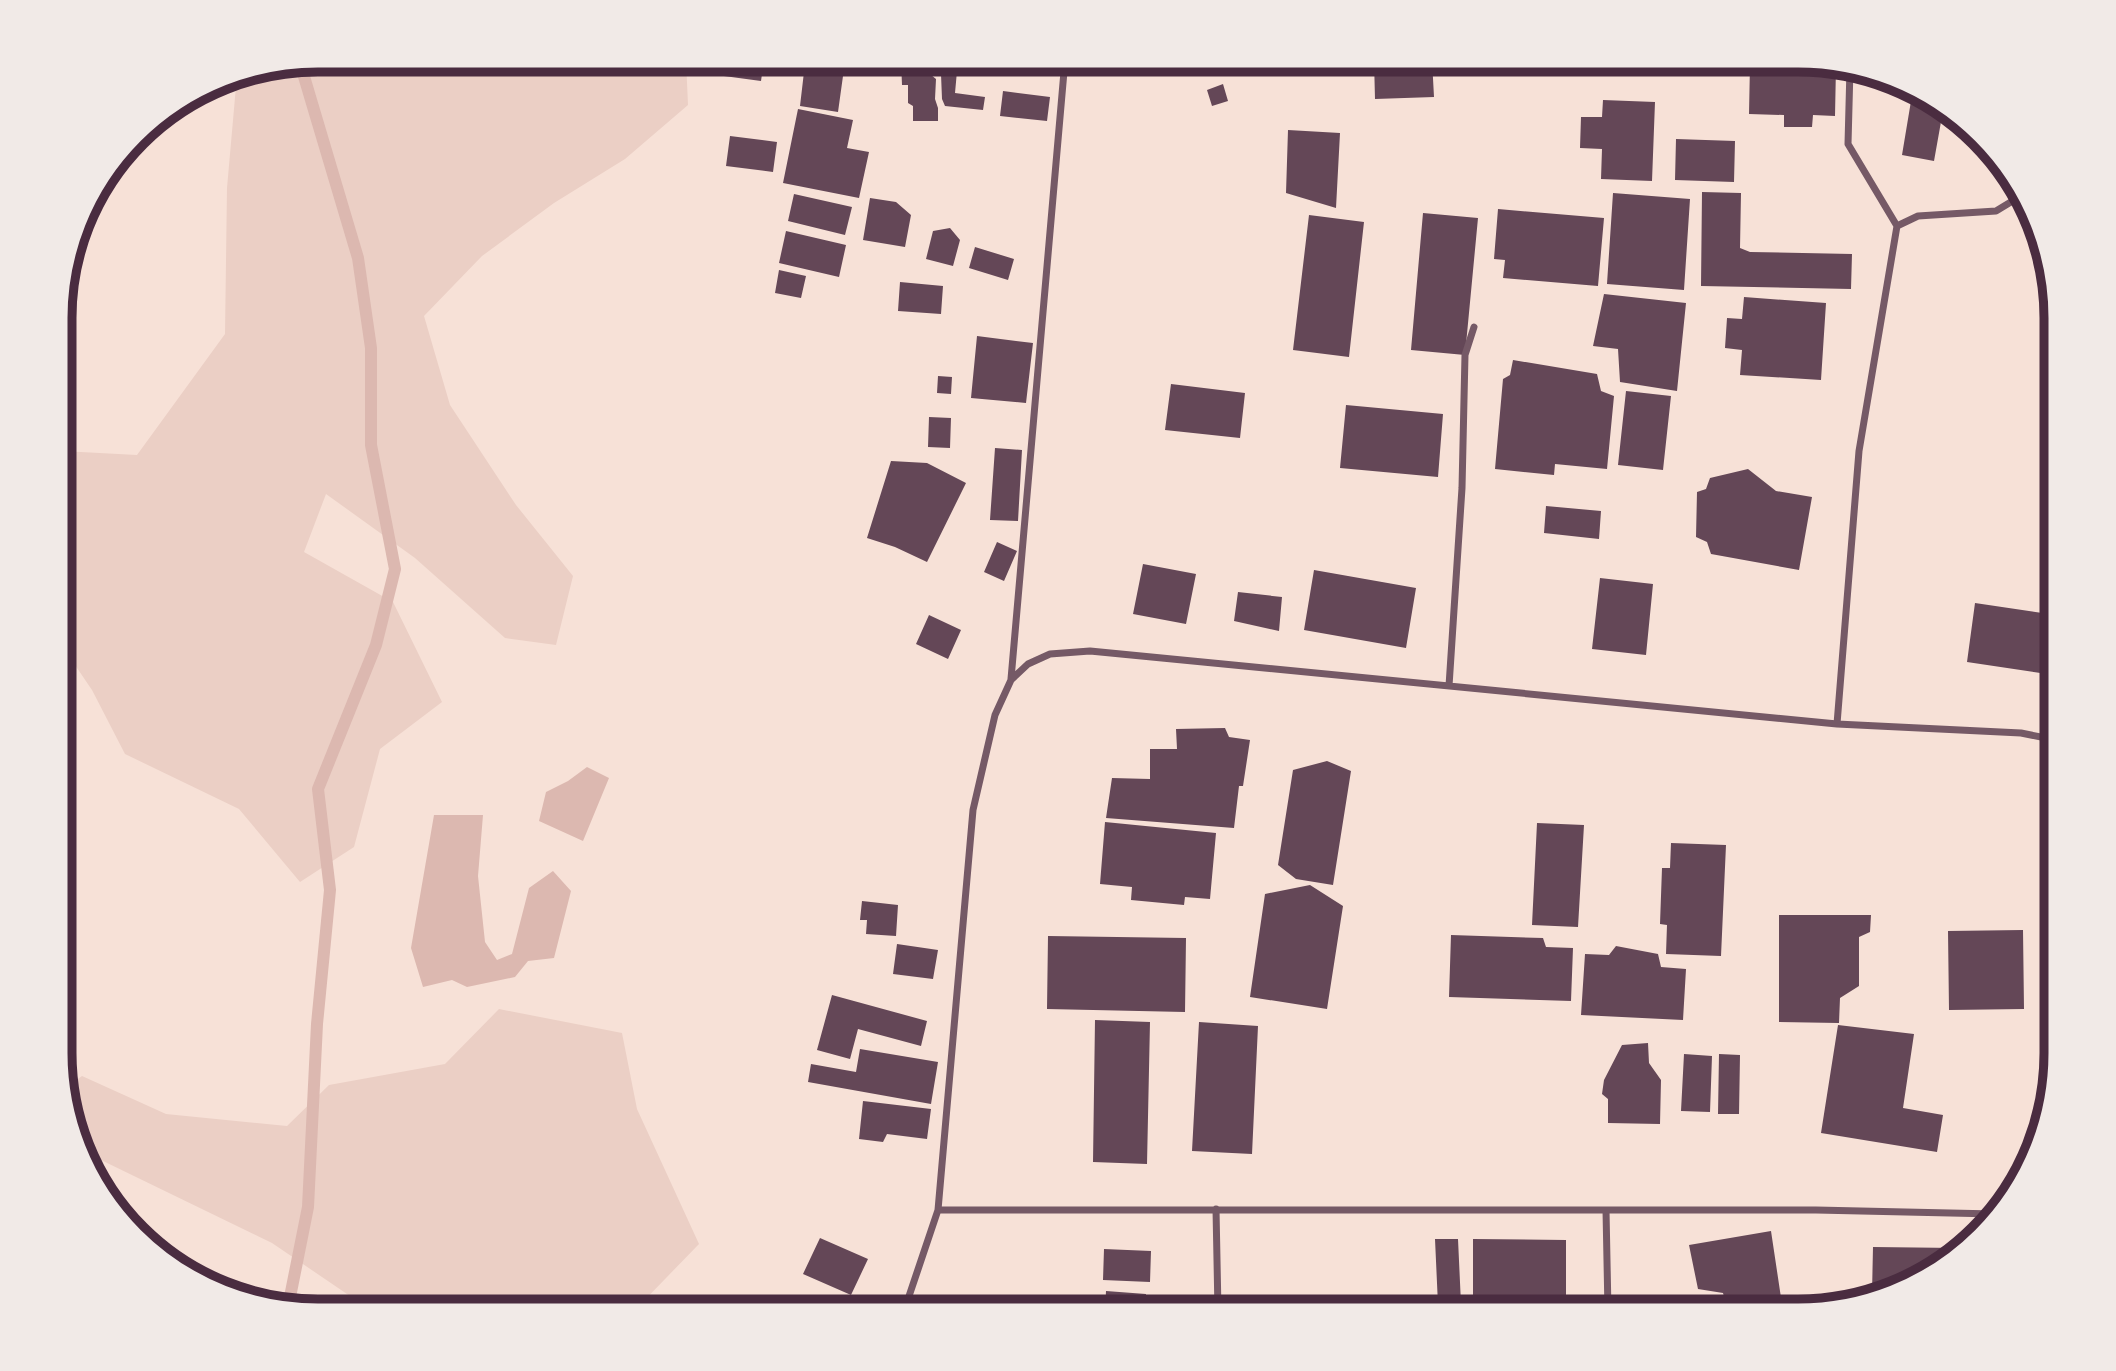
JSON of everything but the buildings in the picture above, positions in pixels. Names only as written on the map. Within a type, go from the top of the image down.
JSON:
[{"type":"street","points":[[908,1299],[938,1210],[973,810],[995,715],[1011,680],[1064,72]]},
{"type":"street","points":[[1837,724],[1859,452],[1897,226],[1848,145],[1850,77]]},
{"type":"street","points":[[1897,226],[1918,216],[1996,211],[2014,200]]},
{"type":"street","points":[[1449,686],[1462,488],[1465,355],[1474,327]]},
{"type":"street","points":[[1011,680],[1028,664],[1050,654],[1090,652],[1837,724],[2021,733],[2044,738]]},
{"type":"street","points":[[1216,1209],[1218,1299]]},
{"type":"street","points":[[938,1210],[1606,1210],[1985,1214]]},
{"type":"street","points":[[1606,1210],[1608,1299]]},
{"type":"shaded area","points":[[301,72],[687,72],[688,105],[625,159],[554,203],[482,256],[424,316],[450,405],[516,505],[573,576],[556,645],[505,638],[415,558],[326,494],[304,552],[393,602],[442,702],[380,749],[354,847],[300,882],[239,809],[125,754],[92,690],[72,661],[72,452],[137,455],[225,334],[227,188],[236,86],[269,76]]},
{"type":"shaded area","points":[[587,767],[609,778],[583,841],[539,821],[546,792]]},
{"type":"shaded area","points":[[434,815],[483,815],[478,876],[485,942],[497,960],[512,954],[529,888],[553,871],[571,891],[554,958],[528,961],[515,977],[467,987],[452,980],[423,987],[411,948]]},
{"type":"shaded area","points":[[499,1009],[622,1033],[637,1109],[699,1244],[646,1299],[354,1299],[272,1243],[93,1155],[80,1117],[74,1082],[82,1076],[166,1114],[287,1126],[329,1085],[445,1064]]},
{"type":"waterway","points":[[290,1298],[308,1207],[317,1024],[330,890],[318,789],[376,645],[395,569],[371,445],[371,348],[358,258],[303,72]]}]
